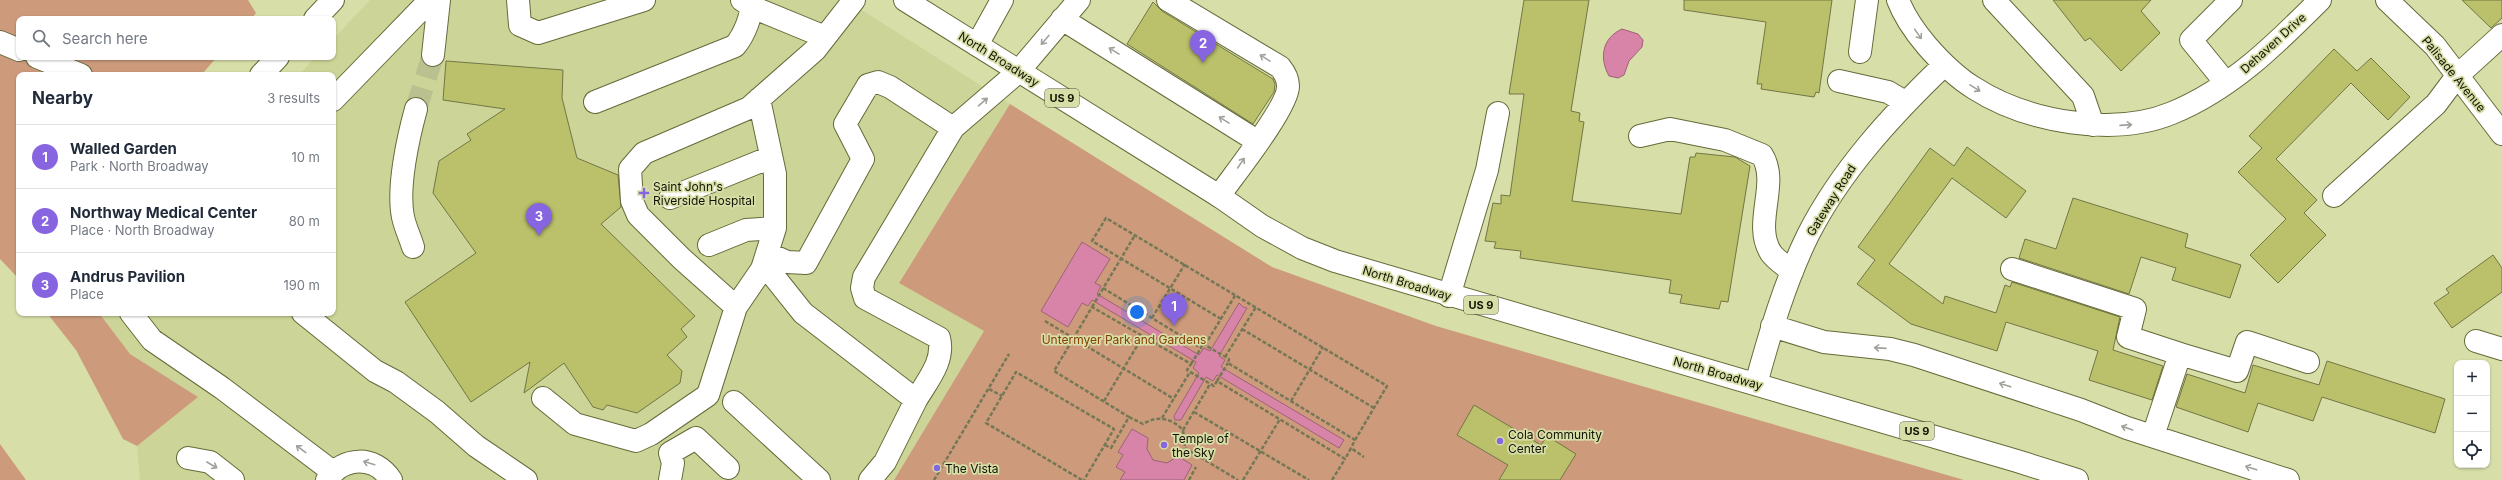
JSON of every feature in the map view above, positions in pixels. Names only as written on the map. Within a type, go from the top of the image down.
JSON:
[{"type":"main road","points":[[317,16],[333,0]]},
{"type":"main road","points":[[336,97],[430,0]]},
{"type":"main road","points":[[433,55],[439,0]]},
{"type":"main road","points":[[518,0],[520,25],[538,33],[644,0]]},
{"type":"main road","points":[[736,307],[682,259],[638,215],[632,201],[630,169],[644,153],[749,108],[815,50],[854,0]]},
{"type":"main road","name":"North Broadway","points":[[905,0],[1018,72],[1219,196],[1262,226],[1302,248],[1335,261],[1449,296],[1756,384],[2077,480]]},
{"type":"main road","points":[[977,45],[1002,0]]},
{"type":"main road","points":[[870,480],[885,462],[916,400],[940,358],[941,347],[938,338],[865,298],[862,288],[864,277],[953,128],[1018,72],[1079,0]]},
{"type":"main road","points":[[1168,0],[1273,63],[1286,74],[1288,87],[1279,111],[1219,196]]},
{"type":"main road","points":[[1860,52],[1867,0]]},
{"type":"main road","name":"Dehaven Drive","points":[[1898,0],[1918,35],[1944,65],[1975,88],[2006,103],[2047,117],[2093,125],[2130,125],[2172,113],[2226,83],[2247,69],[2320,0]]},
{"type":"main road","points":[[1994,0],[2083,96],[2093,125]]},
{"type":"main road","points":[[2226,83],[2191,40],[2231,0]]},
{"type":"main road","name":"Palisade Avenue","points":[[2388,0],[2435,46],[2502,134]]},
{"type":"main road","points":[[595,102],[735,46],[742,38],[748,2],[825,38]]},
{"type":"main road","points":[[1062,19],[1257,141]]},
{"type":"main road","points":[[2334,196],[2436,104],[2457,76],[2502,35]]},
{"type":"main road","points":[[0,42],[16,49]]},
{"type":"main road","points":[[44,60],[74,72]]},
{"type":"main road","points":[[264,72],[275,60]]},
{"type":"main road","name":"Gateway Road","points":[[1756,384],[1772,326],[1792,272],[1808,235],[1830,197],[1861,154],[1905,102],[1944,65]]},
{"type":"main road","points":[[1839,81],[1888,92],[1905,102]]},
{"type":"main road","points":[[765,259],[806,263],[863,159],[845,124],[868,85],[878,82],[890,87],[953,128]]},
{"type":"main road","points":[[543,398],[574,424],[636,440],[650,434],[708,395],[736,307],[765,259],[775,228],[775,174],[759,99]]},
{"type":"main road","points":[[413,247],[403,216],[403,180],[406,152],[416,109]]},
{"type":"main road","points":[[1449,296],[1487,170],[1498,114]]},
{"type":"main road","points":[[1640,136],[1670,128],[1725,140],[1762,155],[1769,170],[1764,213],[1768,246],[1772,255],[1792,272]]},
{"type":"main road","points":[[670,198],[771,157]]},
{"type":"main road","points":[[709,245],[746,230],[775,228]]},
{"type":"main road","points":[[765,259],[803,313],[916,400]]},
{"type":"main road","points":[[2012,269],[2135,309],[2128,337],[2180,354],[2237,371],[2247,342],[2308,362]]},
{"type":"main road","points":[[133,316],[152,340],[222,388],[330,476],[342,465],[354,461],[366,461],[377,465],[390,480]]},
{"type":"main road","points":[[307,316],[375,371],[396,382],[437,412],[476,446],[526,480]]},
{"type":"main road","points":[[1772,326],[1824,342],[1890,349],[1914,354],[2153,436],[2288,480]]},
{"type":"main road","points":[[2476,341],[2502,349]]},
{"type":"main road","points":[[2153,436],[2180,354]]},
{"type":"main road","points":[[734,402],[819,480]]},
{"type":"main road","points":[[670,480],[673,463],[670,453],[696,438],[728,468]]},
{"type":"main road","points":[[188,458],[210,462],[233,480]]},
{"type":"path","points":[[1221,318],[1092,241],[1106,218],[1236,294],[1387,386],[1332,480]]},
{"type":"path","points":[[1135,235],[1054,371],[1143,424],[1151,420],[1162,419],[1172,421],[1183,430]]},
{"type":"path","points":[[1152,318],[1185,264]]},
{"type":"path","points":[[1103,288],[1201,348]]},
{"type":"path","points":[[1206,345],[1230,359],[1214,386],[1187,370],[1203,344],[1206,345],[1236,294]]},
{"type":"path","points":[[1092,306],[1142,336],[1192,363]]},
{"type":"path","points":[[1226,357],[1256,306]]},
{"type":"path","points":[[1045,321],[1174,399]]},
{"type":"path","points":[[1242,329],[1374,408]]},
{"type":"path","points":[[1104,401],[1142,336]]},
{"type":"path","points":[[1291,401],[1323,347]]},
{"type":"path","points":[[934,480],[1010,354]]},
{"type":"path","points":[[1228,363],[1355,440]]},
{"type":"path","points":[[1016,372],[1114,430],[1083,480],[986,423],[1002,396],[1016,372]]},
{"type":"path","points":[[1162,419],[1190,372]]},
{"type":"path","points":[[1218,379],[1280,419],[1345,458]]},
{"type":"path","points":[[1210,384],[1183,430],[1185,448],[1238,480]]},
{"type":"path","points":[[989,389],[1002,396]]},
{"type":"path","points":[[1194,412],[1309,480]]},
{"type":"path","points":[[1105,444],[1111,448],[1130,417]]},
{"type":"path","points":[[1244,480],[1280,419]]},
{"type":"path","points":[[1350,448],[1364,457]]},
{"type":"path","points":[[1189,480],[1196,467]]},
{"type":"shaded area","name":"Saint John's Riverside Hospital","points":[[370,0],[846,0],[1010,104],[899,282],[984,331],[894,480],[140,480],[137,446],[197,397],[130,354],[101,316],[336,316],[336,72],[302,72],[312,60],[336,60],[336,36]]},
{"type":"shaded area","points":[[1622,29],[1638,34],[1643,40],[1642,47],[1629,61],[1624,75],[1618,78],[1609,76],[1603,56],[1606,43],[1615,33]]},
{"type":"shaded area","points":[[1082,242],[1110,259],[1095,283],[1101,286],[1097,294],[1199,355],[1204,348],[1210,351],[1239,303],[1243,307],[1247,308],[1219,356],[1225,360],[1221,367],[1344,440],[1339,448],[1217,375],[1213,381],[1206,377],[1181,420],[1175,420],[1174,416],[1199,373],[1193,368],[1196,362],[1092,300],[1088,306],[1082,303],[1068,327],[1041,311]]},
{"type":"shaded area","points":[[1132,429],[1148,438],[1147,449],[1153,460],[1167,463],[1178,456],[1192,465],[1184,480],[1120,480],[1125,472],[1116,467],[1123,455],[1118,452]]},
{"type":"green space","points":[[0,0],[248,0],[256,13],[254,16],[16,16],[16,60],[214,60],[204,72],[16,72],[16,276],[0,259]]},
{"type":"green space","name":"Untermyer Park and Gardens","points":[[1010,104],[1272,267],[1436,326],[1964,480],[894,480],[984,331],[899,283]]},
{"type":"green space","points":[[49,316],[101,316],[130,354],[198,397],[137,446],[123,439],[76,350]]},
{"type":"green space","points":[[0,444],[26,480],[0,480]]},
{"type":"building","points":[[1524,0],[1589,0],[1571,111],[1580,113],[1579,121],[1584,122],[1572,201],[1681,214],[1690,157],[1695,157],[1696,153],[1735,157],[1750,166],[1728,302],[1721,301],[1719,309],[1680,303],[1682,295],[1669,293],[1671,280],[1520,258],[1521,251],[1494,248],[1496,242],[1485,241],[1493,203],[1501,204],[1501,195],[1510,196],[1524,94],[1509,94]]},
{"type":"building","points":[[1684,0],[1832,0],[1819,93],[1816,92],[1814,97],[1761,89],[1762,84],[1757,84],[1766,22],[1684,10]]},
{"type":"building","points":[[2053,0],[2151,0],[2141,11],[2160,33],[2121,71],[2090,38],[2085,41]]},
{"type":"building","points":[[2462,0],[2502,0],[2502,18],[2491,28]]},
{"type":"building","points":[[1153,2],[1162,11],[1273,79],[1275,84],[1274,92],[1253,124],[1127,44]]},
{"type":"building","points":[[2334,49],[2357,71],[2371,58],[2410,97],[2388,120],[2351,83],[2276,159],[2317,200],[2304,213],[2326,235],[2278,283],[2250,255],[2286,219],[2238,172],[2262,148],[2249,136]]},
{"type":"building","points":[[446,61],[563,70],[562,98],[577,158],[618,175],[621,207],[601,224],[695,316],[681,329],[687,337],[667,355],[682,371],[680,383],[637,413],[607,405],[603,410],[593,407],[564,363],[524,393],[530,362],[471,402],[405,302],[476,253],[433,193],[439,161],[471,140],[467,134],[505,109],[443,100]]},
{"type":"building","points":[[1967,147],[2026,191],[2006,218],[1952,178],[1889,264],[1943,304],[1945,296],[1996,313],[2005,285],[2010,287],[2012,282],[2120,317],[2113,350],[2163,366],[2152,400],[2089,380],[2098,351],[2006,322],[1997,351],[1911,324],[1857,284],[1875,260],[1858,247],[1930,148],[1954,166]]},
{"type":"building","points":[[2073,198],[2188,234],[2185,247],[2241,265],[2230,298],[2172,280],[2176,268],[2141,257],[2129,294],[2019,258],[2025,239],[2056,249]]},
{"type":"building","points":[[2493,255],[2502,268],[2502,292],[2452,328],[2434,303],[2449,293],[2446,289]]},
{"type":"building","points":[[2327,361],[2445,399],[2435,433],[2322,397],[2313,421],[2258,403],[2248,432],[2176,407],[2187,374],[2245,393],[2253,365],[2319,385]]},
{"type":"building","name":"Cola Community Center","points":[[1474,405],[1541,445],[1547,436],[1576,454],[1560,480],[1499,480],[1508,465],[1457,435]]},
{"type":"tunnel","points":[[416,109],[433,55]]},
{"type":"place","name":"Northway Medical Center","points":[[1203,63]]},
{"type":"place","name":"Saint John's Riverside Hospital","points":[[644,193]]},
{"type":"place","name":"Andrus Pavilion","points":[[539,236]]},
{"type":"place","name":"Walled Garden","points":[[1174,326]]},
{"type":"place","name":"Cola Community Center","points":[[1500,441]]},
{"type":"place","name":"Temple of the Sky","points":[[1164,445]]},
{"type":"place","name":"The Vista","points":[[937,468]]}]
